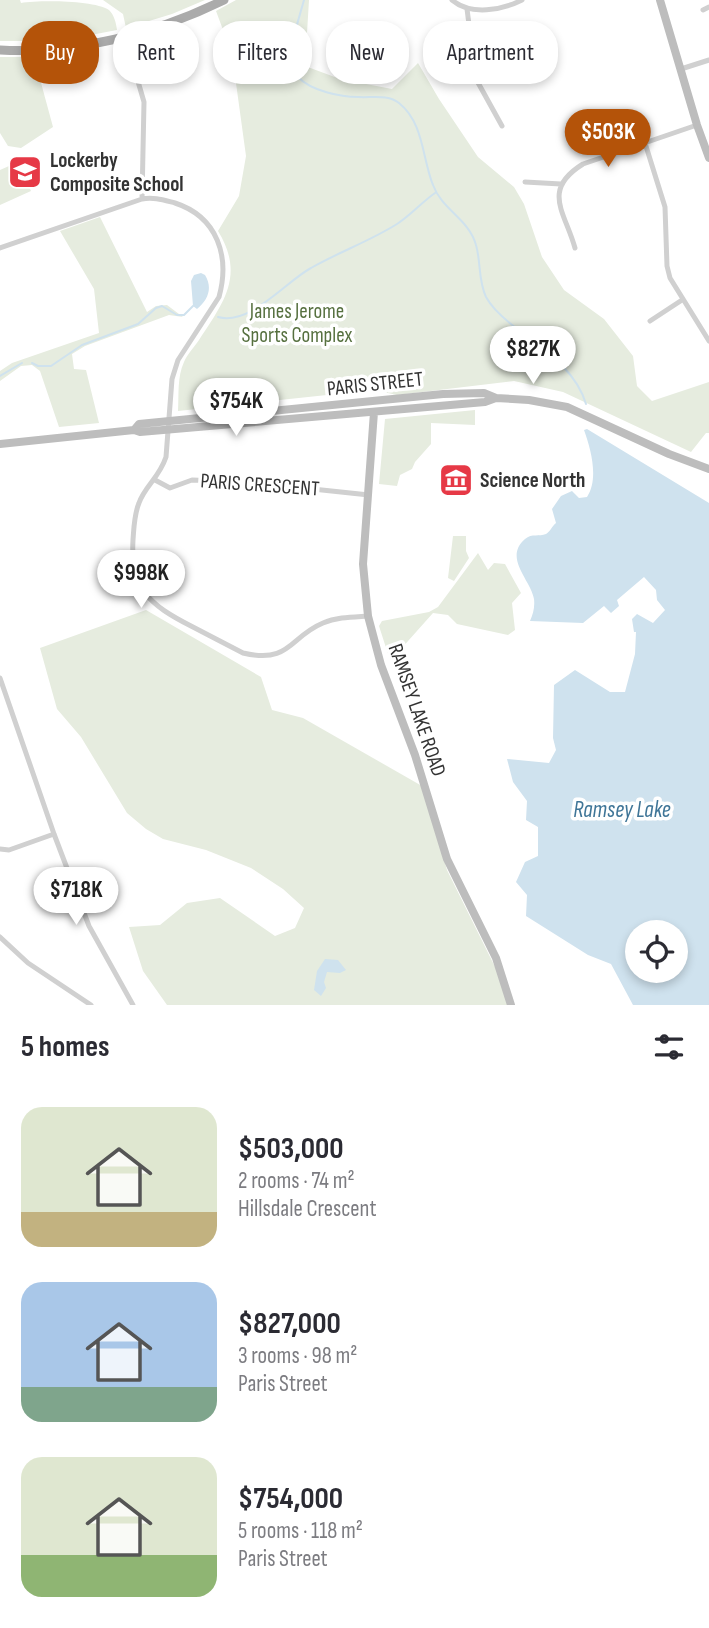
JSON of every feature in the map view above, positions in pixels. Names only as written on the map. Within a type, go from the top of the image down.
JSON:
[{"type":"main road","points":[[178,21],[225,0]]},
{"type":"main road","points":[[660,0],[709,158]]},
{"type":"main road","points":[[0,50],[55,50],[113,39]]},
{"type":"main road","points":[[362,402],[369,404],[374,412],[383,406],[484,393]]},
{"type":"main road","name":"PARIS STREET","points":[[0,444],[134,430],[140,432],[362,402],[484,393],[496,398],[529,400],[567,407],[669,454],[709,469]]},
{"type":"main road","name":"PARIS STREET","points":[[169,426],[374,412],[485,402],[496,398]]},
{"type":"main road","name":"RAMSEY LAKE ROAD","points":[[374,412],[363,564],[368,616],[381,665],[415,755],[447,859],[496,958],[510,1005]]},
{"type":"street","points":[[452,0],[467,9],[505,8],[523,0]]},
{"type":"street","points":[[467,9],[476,79],[502,125]]},
{"type":"street","points":[[681,69],[709,60]]},
{"type":"street","points":[[139,84],[144,102],[142,199]]},
{"type":"street","points":[[575,248],[558,204],[561,184],[570,172],[583,164],[697,125]]},
{"type":"street","points":[[645,143],[665,207],[667,266],[670,278],[709,341]]},
{"type":"street","points":[[525,183],[561,184]]},
{"type":"street","points":[[0,248],[142,199],[160,199],[185,206],[197,214],[214,232],[223,258],[224,272],[219,298],[178,360],[172,379],[166,457],[137,507],[133,564],[138,582],[146,595],[166,613],[243,653],[260,656],[281,652],[322,623],[368,616]]},
{"type":"street","points":[[650,321],[682,300]]},
{"type":"street","name":"PARIS CRESCENT","points":[[155,480],[170,488],[192,480],[248,482],[369,495]]},
{"type":"street","points":[[0,678],[89,926],[133,1005]]},
{"type":"street","points":[[0,849],[9,850],[54,834]]},
{"type":"street","points":[[0,937],[29,963],[91,1005]]},
{"type":"green space","points":[[0,0],[91,4],[109,10],[115,21],[113,31],[99,33],[99,21],[21,21],[21,41],[0,41]]},
{"type":"green space","points":[[103,0],[205,0],[149,21],[124,21],[123,14]]},
{"type":"green space","points":[[236,0],[309,0],[308,21],[220,21],[216,11]]},
{"type":"green space","points":[[0,57],[21,57],[21,84],[41,84],[53,127],[21,148],[8,146],[0,133]]},
{"type":"green space","name":"James Jerome Sports Complex","points":[[418,63],[423,72],[423,84],[430,84],[478,157],[514,187],[524,204],[542,257],[564,290],[604,319],[633,356],[637,386],[652,401],[709,382],[709,433],[706,433],[691,452],[563,392],[514,381],[397,395],[374,390],[178,411],[182,368],[228,288],[230,261],[218,231],[239,196],[246,156],[236,84],[312,84],[312,69],[326,74],[326,84],[366,84],[392,89],[397,84],[409,84],[409,72]]},
{"type":"green space","points":[[18,162],[31,191],[0,205],[0,170]]},
{"type":"green space","points":[[100,217],[147,312],[156,306],[167,305],[183,317],[169,315],[85,346],[72,354],[74,369],[86,370],[99,423],[59,427],[40,371],[32,365],[21,366],[0,381],[0,371],[12,363],[99,333],[94,289],[60,231]]},
{"type":"green space","points":[[475,410],[475,425],[431,423],[431,444],[412,469],[400,475],[397,486],[379,484],[385,419]]},
{"type":"green space","points":[[453,536],[466,536],[469,558],[454,581],[448,578]]},
{"type":"green space","points":[[478,553],[488,570],[494,563],[505,564],[521,593],[512,603],[515,630],[508,635],[457,624],[448,615],[433,613],[400,650],[388,654],[379,626],[382,621],[429,612],[438,607]]},
{"type":"green space","points":[[146,610],[261,677],[272,710],[303,718],[422,786],[447,870],[502,981],[508,1005],[167,1005],[143,971],[129,927],[160,925],[187,903],[220,898],[275,936],[295,928],[304,908],[283,889],[251,868],[206,850],[163,839],[146,829],[127,813],[81,737],[57,709],[40,648]]},
{"type":"water","points":[[194,275],[205,275],[209,289],[204,302],[197,309],[193,306],[191,281]]},
{"type":"water","name":"Ramsey Lake","points":[[587,429],[709,503],[709,1005],[633,1005],[611,964],[588,955],[526,916],[527,895],[516,882],[525,862],[538,856],[538,827],[526,820],[527,801],[513,782],[507,759],[549,763],[556,750],[553,738],[554,685],[575,670],[610,692],[625,692],[635,654],[636,632],[632,619],[637,614],[653,623],[665,610],[657,600],[656,590],[644,577],[617,600],[619,606],[611,613],[604,606],[583,623],[530,621],[534,599],[517,561],[519,546],[530,536],[549,532],[556,523],[552,509],[561,496],[572,491],[579,498],[587,497],[593,482],[591,455],[584,430]]},
{"type":"water","points":[[325,959],[338,960],[346,970],[340,973],[327,972],[324,982],[326,988],[321,996],[314,990],[317,971]]},
{"type":"waterway","points":[[304,0],[292,51],[294,70],[298,77],[310,86],[335,94],[390,98],[407,111],[418,131],[429,175],[437,194],[473,236],[478,251],[483,291],[488,301],[504,318],[565,368],[574,379],[586,404]]},
{"type":"waterway","points":[[218,317],[230,318],[255,309],[311,268],[397,224],[435,193]]},
{"type":"waterway","points":[[32,363],[51,366],[82,345],[138,324],[156,308],[162,306],[177,315],[184,315],[193,306]]},
{"type":"waterway","points":[[0,376],[22,363]]},
{"type":"place","name":"Lockerby Composite School","points":[[25,172]]},
{"type":"place","name":"Science North","points":[[456,480]]}]
